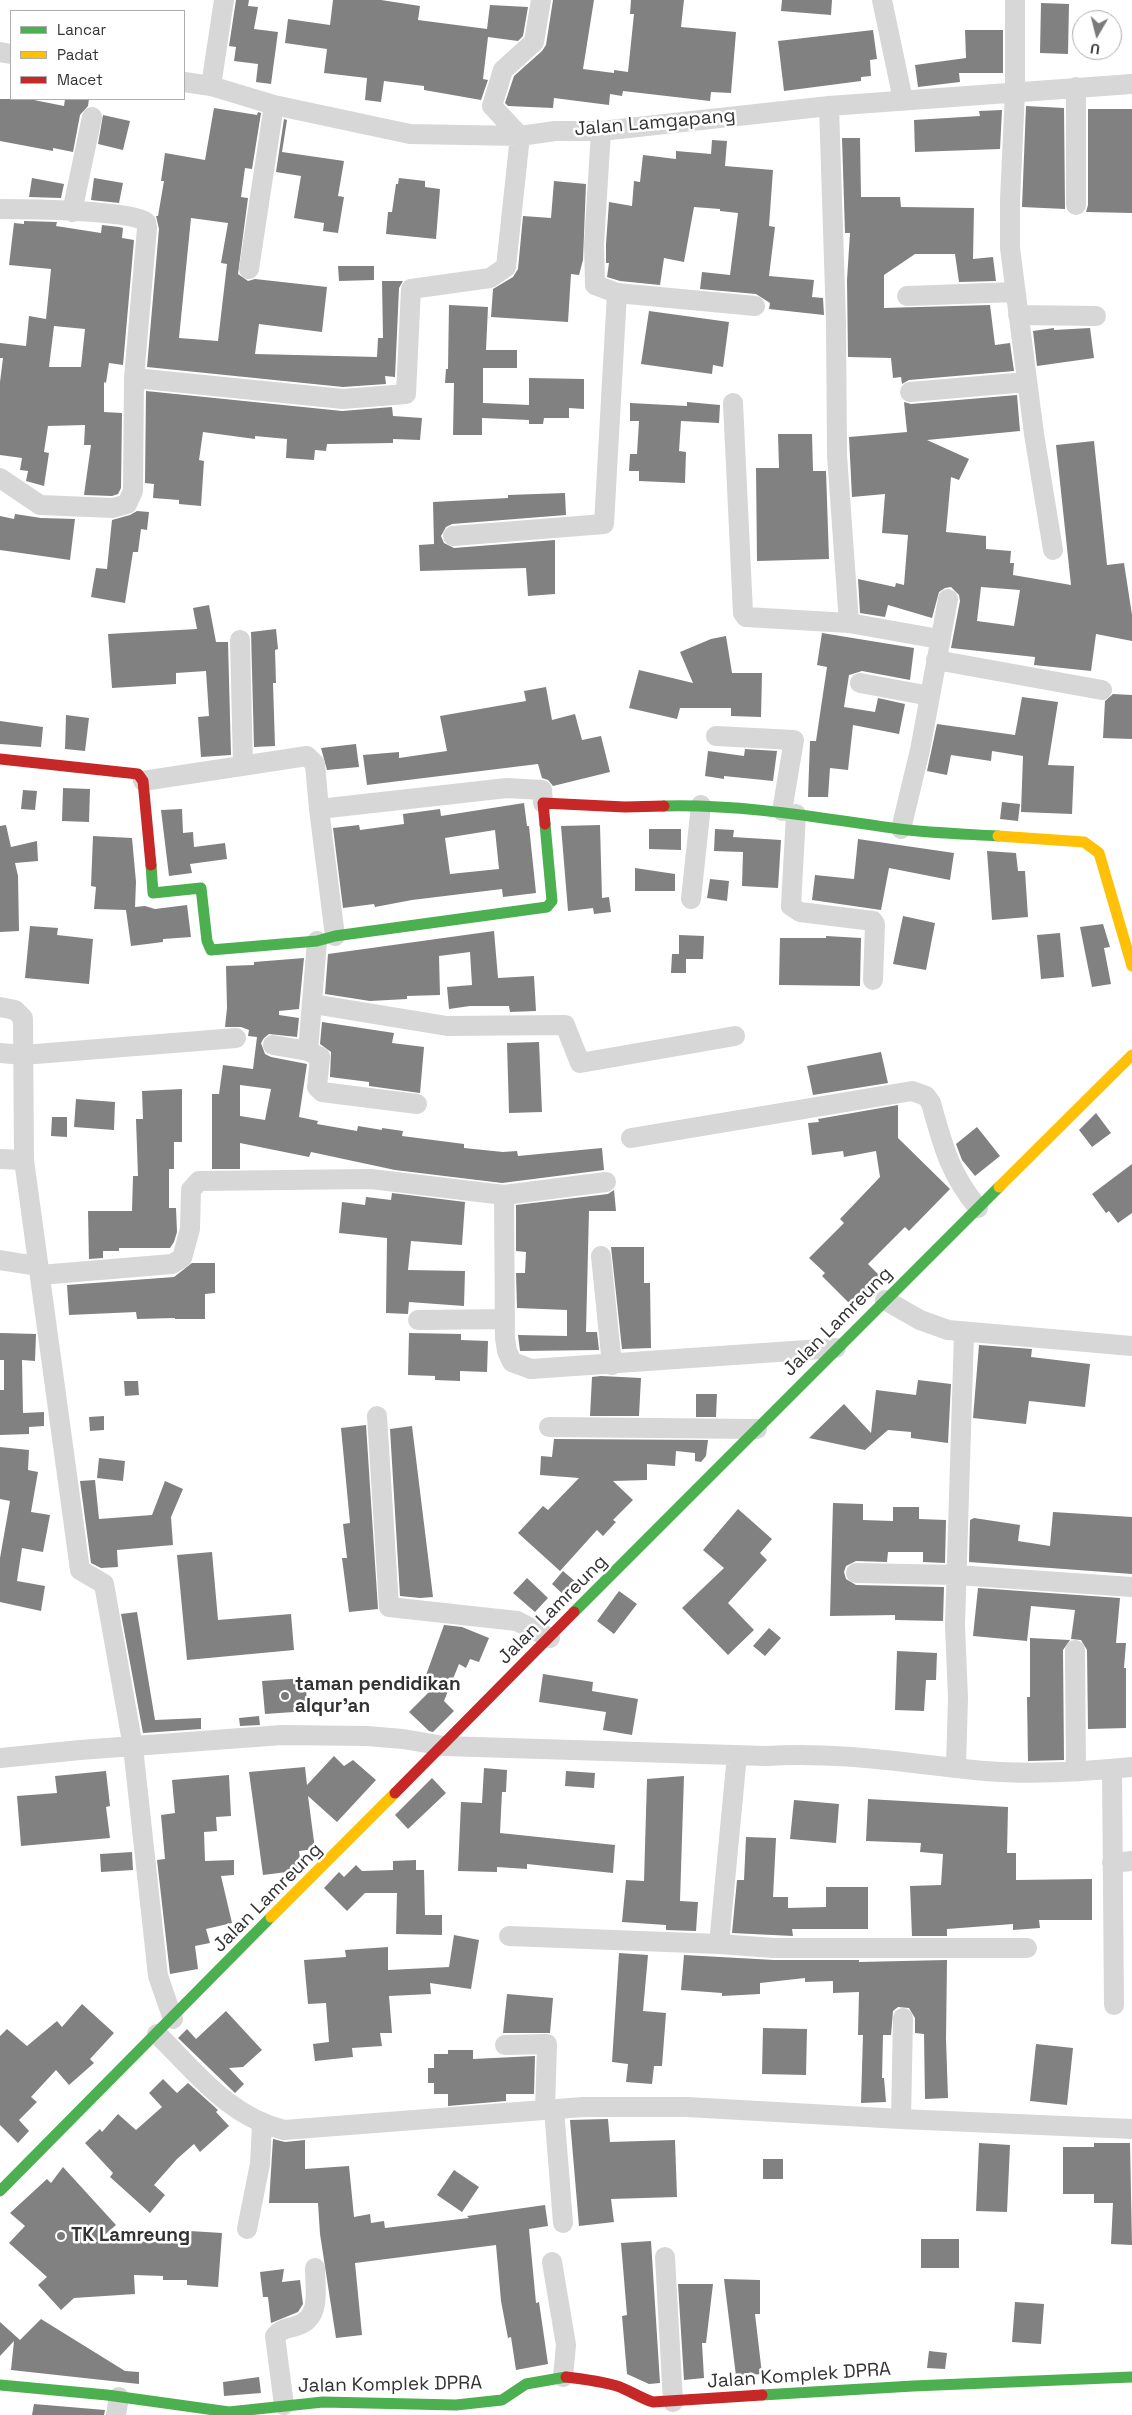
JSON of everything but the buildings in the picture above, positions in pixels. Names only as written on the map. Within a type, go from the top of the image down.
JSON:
[{"type":"street","points":[[211,86],[224,0]]},
{"type":"street","points":[[134,378],[342,399],[406,394],[411,289],[490,278],[506,268],[520,136],[492,106],[503,70],[534,42],[541,0]]},
{"type":"street","points":[[882,0],[903,100]]},
{"type":"street","points":[[1014,0],[1015,92],[1010,248],[1027,382],[1053,550]]},
{"type":"street","name":"Jalan Lamgapang","points":[[185,82],[211,86],[274,105],[410,134],[520,136],[555,131],[601,131],[830,106],[1132,84]]},
{"type":"street","points":[[1076,87],[1076,205]]},
{"type":"street","points":[[249,269],[274,105]]},
{"type":"street","points":[[830,106],[836,293],[837,455],[849,623]]},
{"type":"street","points":[[72,212],[92,118]]},
{"type":"street","points":[[601,131],[594,244],[595,285],[617,293],[755,306]]},
{"type":"street","points":[[0,209],[128,216],[142,219],[146,222],[134,378],[133,491],[127,504],[113,508],[40,505],[0,478]]},
{"type":"street","points":[[906,296],[1016,292]]},
{"type":"street","points":[[453,536],[604,524],[617,293]]},
{"type":"street","points":[[1018,315],[1096,316]]},
{"type":"street","points":[[910,392],[1027,382]]},
{"type":"street","points":[[734,403],[743,613],[746,617],[849,623],[939,639]]},
{"type":"street","points":[[901,829],[930,696],[939,639],[948,599]]},
{"type":"street","points":[[240,640],[243,766]]},
{"type":"street","points":[[936,660],[1102,690]]},
{"type":"street","points":[[860,683],[930,696]]},
{"type":"street","points":[[716,736],[794,740],[789,813],[791,906],[800,912],[873,920],[875,924],[873,980]]},
{"type":"street","points":[[143,781],[308,756],[315,764],[326,939],[313,1004],[308,1051]]},
{"type":"street","points":[[0,759],[117,770],[138,774],[143,781],[153,893],[201,888],[207,941],[211,950],[326,939],[547,908],[552,901],[542,790],[507,788],[318,809]]},
{"type":"street","points":[[543,803],[701,806],[789,813],[901,829],[1074,840],[1093,847],[1101,860],[1132,966]]},
{"type":"street","points":[[691,899],[701,806]]},
{"type":"street","points":[[313,1004],[447,1026],[565,1025],[580,1063],[735,1036]]},
{"type":"street","points":[[0,1007],[15,1010],[23,1018],[24,1160],[80,1570],[104,1584],[133,1747],[158,1976],[173,2019]]},
{"type":"street","points":[[0,1053],[23,1055],[236,1038]]},
{"type":"street","points":[[273,1045],[308,1051],[320,1057],[317,1087],[322,1092],[418,1104]]},
{"type":"street","name":"Jalan Lamreung","points":[[0,2191],[444,1746],[836,1348],[1132,1054]]},
{"type":"street","points":[[631,1138],[912,1091],[926,1096],[931,1103],[946,1157],[960,1186],[978,1208]]},
{"type":"street","points":[[0,1159],[24,1160]]},
{"type":"street","points":[[0,1260],[38,1271],[172,1264],[182,1258],[190,1230],[192,1190],[199,1181],[371,1179],[504,1195],[606,1182]]},
{"type":"street","points":[[504,1195],[507,1351],[512,1362],[520,1367],[531,1369],[612,1365],[836,1348]]},
{"type":"street","points":[[601,1256],[612,1365]]},
{"type":"street","points":[[885,1300],[920,1320],[948,1330],[964,1333],[1044,1337],[1132,1346]]},
{"type":"street","points":[[418,1320],[505,1319]]},
{"type":"street","points":[[956,1767],[957,1575],[964,1333]]},
{"type":"street","points":[[377,1416],[389,1608],[518,1621],[550,1638]]},
{"type":"street","points":[[549,1428],[756,1429]]},
{"type":"street","points":[[856,1573],[957,1575],[1132,1587]]},
{"type":"street","points":[[1075,1650],[1076,1771]]},
{"type":"street","points":[[0,1758],[80,1750],[316,1734],[403,1739],[444,1746],[737,1755],[837,1755],[1040,1774],[1132,1767]]},
{"type":"street","points":[[719,1944],[737,1755]]},
{"type":"street","points":[[1112,1769],[1114,2005]]},
{"type":"street","points":[[1112,1862],[1132,1862]]},
{"type":"street","points":[[509,1936],[784,1948],[1027,1948]]},
{"type":"street","points":[[901,2120],[903,2018]]},
{"type":"street","points":[[157,2034],[232,2108],[262,2125],[284,2130],[583,2107],[688,2107],[901,2120],[1132,2129]]},
{"type":"street","points":[[505,2045],[548,2044],[550,2110],[563,2223]]},
{"type":"street","points":[[248,2228],[260,2164],[262,2125]]},
{"type":"street","points":[[665,2257],[673,2402]]},
{"type":"street","points":[[552,2262],[566,2345],[563,2377]]},
{"type":"street","points":[[284,2405],[275,2336],[280,2330],[305,2323],[312,2316],[315,2309],[315,2268]]},
{"type":"street","name":"Jalan Komplek DPRA","points":[[0,2385],[118,2406],[229,2413],[284,2405],[346,2401],[465,2404],[502,2400],[526,2384],[563,2377],[596,2381],[619,2387],[637,2397],[654,2402],[673,2402],[912,2386],[1132,2377]]},
{"type":"traffic: fast","points":[[664,806],[753,809],[911,830],[998,836]]},
{"type":"traffic: fast","points":[[151,865],[153,893],[201,888],[207,941],[211,950],[317,941],[335,936],[547,907],[552,901],[545,824]]},
{"type":"traffic: fast","points":[[574,1612],[999,1187]]},
{"type":"traffic: fast","points":[[0,2191],[271,1917]]},
{"type":"traffic: fast","points":[[0,2385],[107,2395],[229,2412],[323,2402],[456,2405],[502,2400],[526,2384],[566,2377]]},
{"type":"traffic: fast","points":[[762,2395],[913,2386],[1132,2377]]},
{"type":"traffic: slow","points":[[998,836],[1084,842],[1099,853],[1132,966]]},
{"type":"traffic: slow","points":[[999,1187],[1132,1055]]},
{"type":"traffic: slow","points":[[271,1917],[395,1793]]},
{"type":"traffic: jam","points":[[0,759],[138,774],[143,781],[151,865]]},
{"type":"traffic: jam","points":[[545,824],[543,803],[625,807],[664,806]]},
{"type":"traffic: jam","points":[[395,1793],[574,1612]]},
{"type":"traffic: jam","points":[[566,2377],[598,2381],[617,2386],[653,2402],[762,2395]]},
{"type":"place","name":"taman pendidikan alqur'an","points":[[285,1696]]},
{"type":"place","name":"TK Lamreung","points":[[61,2236]]}]
